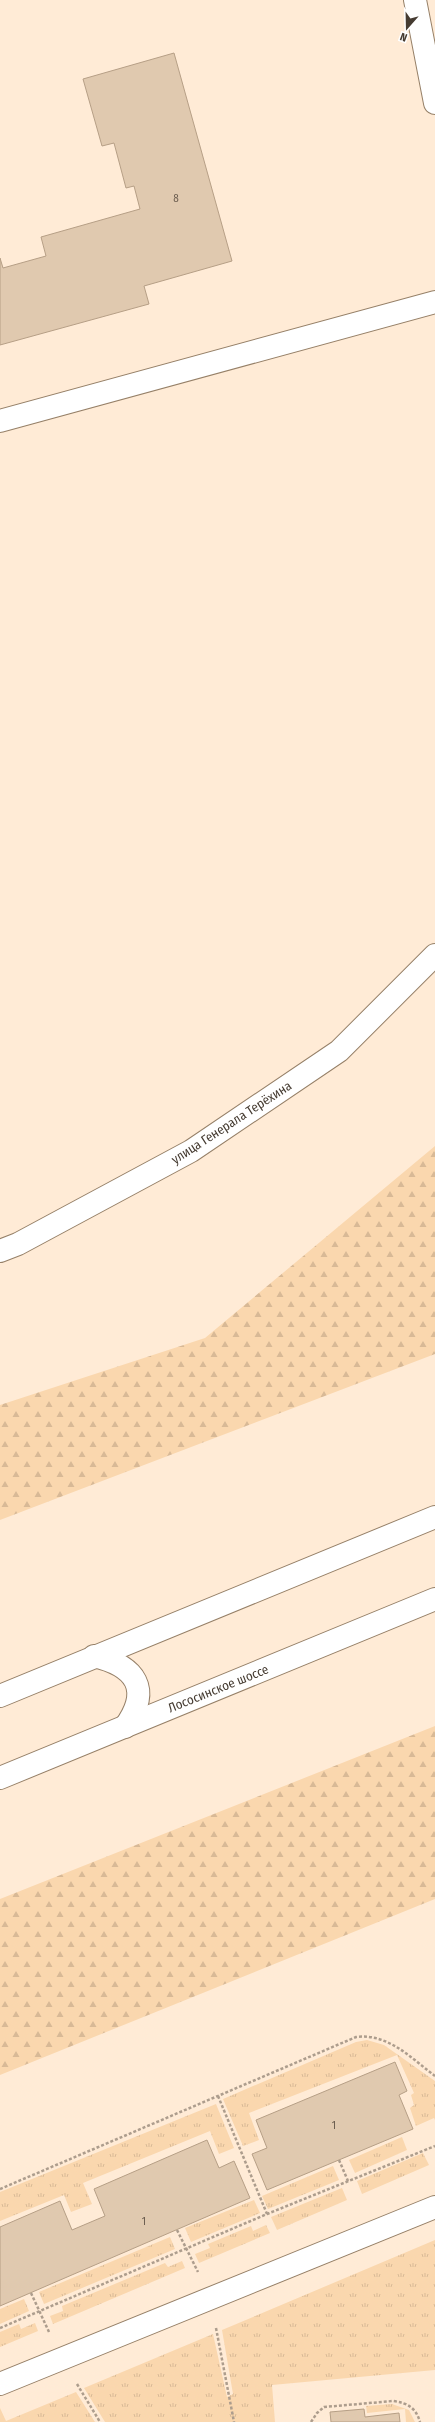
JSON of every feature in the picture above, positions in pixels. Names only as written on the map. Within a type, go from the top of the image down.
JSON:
[{"type":"street","points":[[415,0],[435,103]]},
{"type":"street","points":[[0,421],[435,302]]},
{"type":"street","name":"улица Генерала Терёхина","points":[[0,1251],[18,1244],[191,1151],[339,1051],[435,955]]},
{"type":"street","points":[[0,1696],[94,1656],[435,1517]]},
{"type":"street","name":"Лососинское шоссе","points":[[0,1778],[435,1599]]},
{"type":"street","points":[[94,1656],[112,1660],[124,1666],[133,1676],[139,1690],[138,1703],[125,1727]]},
{"type":"street","points":[[0,2384],[435,2207]]},
{"type":"path","points":[[0,2189],[356,2037],[365,2036],[385,2040],[435,2076]]},
{"type":"path","points":[[218,2096],[267,2214]]},
{"type":"path","points":[[0,2328],[267,2214],[435,2146]]},
{"type":"path","points":[[339,2160],[348,2181]]},
{"type":"path","points":[[311,2422],[317,2413],[324,2407],[393,2401],[403,2402],[413,2407],[420,2422]]},
{"type":"green space","points":[[435,1146],[435,1354],[0,1520],[0,1405],[205,1338]]},
{"type":"green space","points":[[435,1726],[435,1899],[0,2075],[0,1899]]},
{"type":"green space","points":[[367,2040],[384,2045],[435,2081],[435,2120],[434,2118],[416,2126],[410,2108],[414,2105],[411,2095],[414,2093],[397,2055],[249,2113],[259,2140],[243,2146],[223,2099],[356,2042]]},
{"type":"green space","points":[[216,2104],[234,2148],[219,2154],[210,2131],[83,2183],[92,2204],[71,2212],[64,2195],[0,2221],[0,2192]]},
{"type":"green space","points":[[402,2137],[407,2150],[355,2173],[349,2160]]},
{"type":"green space","points":[[423,2153],[429,2165],[362,2194],[357,2181]]},
{"type":"green space","points":[[333,2166],[339,2180],[268,2209],[262,2196]]},
{"type":"green space","points":[[342,2188],[347,2200],[277,2230],[271,2217]]},
{"type":"green space","points":[[254,2200],[260,2213],[191,2242],[185,2228]]},
{"type":"green space","points":[[266,2225],[270,2233],[199,2263],[195,2254],[210,2248],[208,2244],[251,2226],[253,2231]]},
{"type":"green space","points":[[170,2237],[175,2249],[44,2304],[39,2292]]},
{"type":"green space","points":[[435,2240],[435,2370],[272,2385],[275,2422],[105,2422],[84,2388],[213,2334],[227,2397],[233,2394],[222,2330]]},
{"type":"green space","points":[[182,2261],[185,2268],[53,2324],[50,2316],[63,2311],[62,2306],[165,2263],[168,2267]]},
{"type":"green space","points":[[24,2299],[29,2311],[0,2324],[0,2309]]},
{"type":"green space","points":[[35,2323],[38,2331],[0,2347],[0,2332],[19,2324],[21,2329]]},
{"type":"green space","points":[[76,2392],[95,2422],[0,2422],[0,2408],[6,2421]]},
{"type":"green space","points":[[392,2404],[409,2410],[415,2422],[406,2422],[405,2409],[367,2413],[366,2406]]},
{"type":"building","points":[[174,53],[232,261],[144,286],[149,304],[0,345],[0,258],[3,268],[46,256],[41,237],[140,209],[134,186],[126,188],[114,143],[102,146],[83,79]]},
{"type":"building","points":[[395,2062],[407,2091],[399,2095],[413,2129],[267,2190],[252,2154],[267,2148],[256,2120]]},
{"type":"building","points":[[207,2140],[219,2168],[234,2161],[250,2198],[0,2306],[0,2227],[60,2201],[72,2230],[105,2216],[94,2189]]},
{"type":"building","points":[[364,2409],[365,2417],[399,2413],[400,2422],[331,2422],[330,2412]]}]
